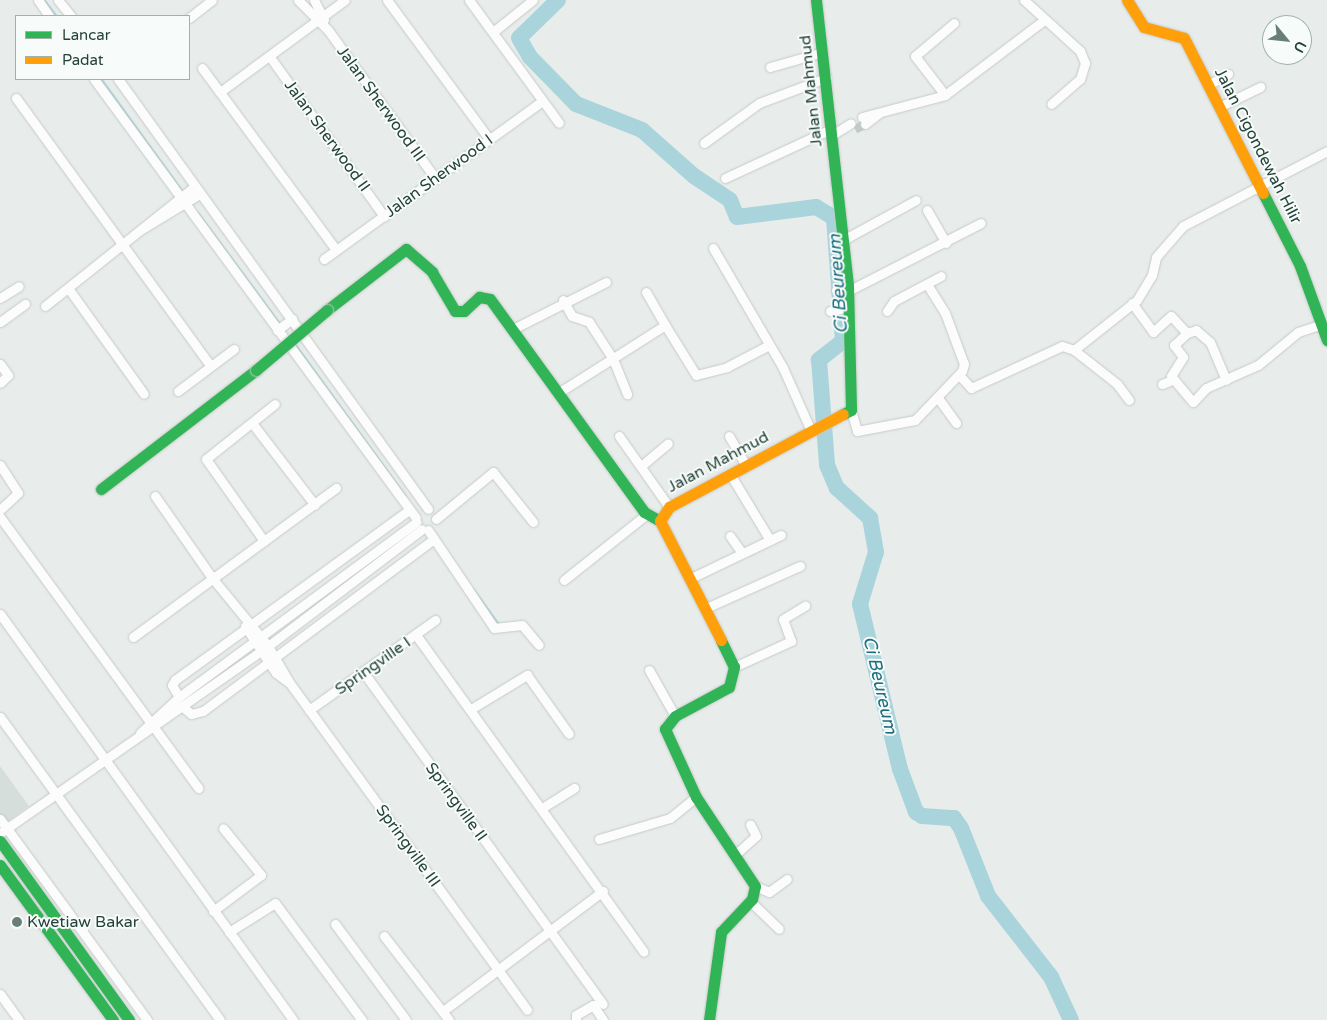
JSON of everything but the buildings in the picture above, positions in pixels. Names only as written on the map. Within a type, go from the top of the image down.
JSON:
[{"type":"street","points":[[38,0],[48,15]]},
{"type":"street","points":[[58,0],[70,15]]},
{"type":"street","points":[[190,17],[212,0]]},
{"type":"street","points":[[298,0],[320,18]]},
{"type":"street","points":[[314,0],[320,18]]},
{"type":"street","points":[[220,92],[345,0]]},
{"type":"street","points":[[387,0],[489,139]]},
{"type":"street","points":[[468,0],[559,123]]},
{"type":"street","points":[[493,32],[533,0]]},
{"type":"street","name":"Jalan Mahmud","points":[[660,521],[669,507],[813,430],[829,424],[851,410],[840,309],[844,289],[843,240],[835,131],[816,0]]},
{"type":"street","points":[[1024,0],[1080,51],[1086,63],[1080,79],[1051,104]]},
{"type":"street","name":"Jalan Cigondewah Hilir","points":[[1127,0],[1144,27],[1184,38],[1300,266],[1327,340]]},
{"type":"street","name":"Jalan Sherwood III","points":[[320,18],[435,178]]},
{"type":"street","points":[[863,120],[879,113],[945,95],[1044,20]]},
{"type":"street","points":[[945,95],[915,56],[954,23]]},
{"type":"street","points":[[770,67],[823,52]]},
{"type":"street","name":"Jalan Sherwood II","points":[[270,57],[384,216]]},
{"type":"street","points":[[202,68],[336,250]]},
{"type":"street","points":[[1208,85],[1228,74]]},
{"type":"street","points":[[704,143],[759,103],[826,78]]},
{"type":"street","points":[[95,80],[181,201],[432,540],[494,628],[522,625],[539,645]]},
{"type":"street","points":[[119,80],[195,191],[436,519]]},
{"type":"street","points":[[1219,108],[1260,87]]},
{"type":"street","points":[[16,98],[211,366]]},
{"type":"street","name":"Jalan Sherwood I","points":[[324,259],[542,101]]},
{"type":"street","points":[[725,178],[835,131],[853,126]]},
{"type":"street","points":[[1074,350],[1132,303],[1152,275],[1156,258],[1183,226],[1327,151]]},
{"type":"street","points":[[45,306],[142,229],[195,191]]},
{"type":"street","points":[[843,240],[916,200]]},
{"type":"street","points":[[926,210],[946,243]]},
{"type":"street","points":[[844,289],[882,270],[946,243],[981,223]]},
{"type":"street","points":[[714,248],[770,345],[813,430]]},
{"type":"street","points":[[101,489],[256,370],[406,249],[432,272],[455,311],[464,311],[484,296],[515,328],[558,393],[647,514],[660,521],[706,608],[734,667]]},
{"type":"street","points":[[887,312],[894,302],[941,276]]},
{"type":"street","points":[[515,328],[563,300],[606,282]]},
{"type":"street","points":[[851,410],[858,431],[915,420],[959,375],[964,364],[944,313],[927,284]]},
{"type":"street","points":[[0,298],[19,286]]},
{"type":"street","points":[[68,288],[144,394]]},
{"type":"street","points":[[646,292],[696,375],[727,367],[770,345]]},
{"type":"street","points":[[563,300],[572,316],[590,322],[613,359],[626,394]]},
{"type":"street","points":[[1132,303],[1153,332],[1171,316],[1186,333]]},
{"type":"street","points":[[0,322],[25,304]]},
{"type":"street","points":[[278,330],[290,320]]},
{"type":"street","points":[[1226,380],[1210,342],[1196,330],[1186,333],[1174,345],[1182,358],[1171,370],[1172,380],[1193,402],[1206,388],[1226,380],[1258,365],[1304,328],[1322,324]]},
{"type":"street","points":[[558,393],[665,325]]},
{"type":"street","points":[[959,375],[971,388],[1055,347],[1074,350],[1117,384],[1130,400]]},
{"type":"street","points":[[178,391],[234,350]]},
{"type":"street","points":[[0,364],[8,375],[0,383]]},
{"type":"street","points":[[1162,384],[1172,380]]},
{"type":"street","points":[[938,398],[956,423]]},
{"type":"street","points":[[264,541],[206,459],[274,404]]},
{"type":"street","points":[[252,423],[315,505]]},
{"type":"street","points":[[619,436],[669,507]]},
{"type":"street","points":[[729,436],[746,466]]},
{"type":"street","points":[[640,466],[668,444]]},
{"type":"street","points":[[0,465],[18,493],[0,510]]},
{"type":"street","points":[[152,723],[183,707],[262,644],[420,525],[436,519],[493,472],[533,522]]},
{"type":"street","points":[[730,474],[770,540]]},
{"type":"street","points":[[134,637],[336,488]]},
{"type":"street","points":[[155,496],[213,579],[237,607],[262,644],[276,658],[288,682]]},
{"type":"street","points":[[420,525],[428,509]]},
{"type":"street","points":[[179,697],[172,685],[175,680],[250,628],[409,510]]},
{"type":"street","points":[[564,580],[647,514]]},
{"type":"street","points":[[0,517],[198,788]]},
{"type":"street","points":[[689,579],[781,535]]},
{"type":"street","points":[[730,536],[742,553]]},
{"type":"street","points":[[183,707],[191,714],[203,710],[276,658],[432,540]]},
{"type":"street","points":[[706,608],[800,566]]},
{"type":"street","points":[[787,879],[769,892],[755,886],[737,853],[696,797],[666,737],[666,725],[675,716],[725,690],[734,667],[791,641],[783,619],[805,606]]},
{"type":"street","points":[[0,614],[293,1020]]},
{"type":"street","name":"Springville I","points":[[309,710],[364,673],[435,620]]},
{"type":"street","points":[[416,635],[603,891],[644,952]]},
{"type":"street","points":[[262,644],[268,663],[288,682]]},
{"type":"street","points":[[3,830],[140,733],[179,697],[262,644]]},
{"type":"street","points":[[649,670],[675,716]]},
{"type":"street","name":"Springville II","points":[[364,673],[552,928],[603,1004]]},
{"type":"street","points":[[471,709],[527,675],[569,734]]},
{"type":"street","name":"Springville III","points":[[288,682],[527,1010]]},
{"type":"street","points":[[0,716],[220,1020]]},
{"type":"street","points":[[542,808],[574,788]]},
{"type":"street","points":[[599,839],[670,818],[696,797]]},
{"type":"street","points":[[0,819],[3,830],[147,1020]]},
{"type":"street","points":[[737,853],[756,836],[750,824]]},
{"type":"street","points":[[213,910],[261,875],[223,828]]},
{"type":"street","points":[[0,841],[129,1020]]},
{"type":"street","points":[[0,865],[113,1020]]},
{"type":"street","points":[[710,1020],[721,932],[750,901],[755,886]]},
{"type":"street","points":[[443,1012],[498,968],[603,891]]},
{"type":"street","points":[[750,901],[779,929]]},
{"type":"street","points":[[229,932],[275,903],[362,1020]]},
{"type":"street","points":[[335,924],[406,1020]]},
{"type":"street","points":[[384,936],[449,1020]]},
{"type":"street","points":[[80,952],[91,944]]},
{"type":"street","points":[[0,994],[19,1020]]},
{"type":"street","points":[[576,1020],[576,1015],[593,1005],[603,1020]]},
{"type":"shaded area","points":[[0,766],[29,806],[0,827]]},
{"type":"waterway","points":[[44,0],[55,15]]},
{"type":"waterway","name":"Ci Beureum","points":[[558,0],[519,38],[530,57],[576,104],[642,130],[694,176],[730,200],[737,217],[816,207],[834,218],[843,341],[819,360],[827,465],[837,488],[870,518],[876,552],[860,604],[900,769],[916,812],[922,816],[954,818],[961,828],[988,896],[1051,977],[1071,1020]]},
{"type":"waterway","points":[[102,80],[182,191]]},
{"type":"waterway","points":[[197,212],[280,324]]},
{"type":"waterway","points":[[294,343],[405,496]]},
{"type":"waterway","points":[[473,589],[499,625]]},
{"type":"tunnel","points":[[855,129],[865,124]]},
{"type":"traffic: fast","points":[[816,0],[848,286],[851,410],[843,414]]},
{"type":"traffic: fast","points":[[1263,193],[1300,266],[1327,340]]},
{"type":"traffic: fast","points":[[327,310],[406,249],[432,272],[455,311],[464,311],[479,297],[490,299],[644,512],[660,521]]},
{"type":"traffic: fast","points":[[256,370],[327,310]]},
{"type":"traffic: fast","points":[[101,489],[256,370]]},
{"type":"traffic: fast","points":[[709,1020],[721,932],[752,899],[755,886],[696,797],[665,729],[675,716],[729,687],[734,667],[721,640]]},
{"type":"traffic: fast","points":[[0,841],[129,1020]]},
{"type":"traffic: fast","points":[[0,865],[113,1020]]},
{"type":"traffic: slow","points":[[1127,0],[1144,27],[1184,38],[1263,193]]},
{"type":"traffic: slow","points":[[721,640],[660,521],[669,507],[843,414]]},
{"type":"place","name":"Kwetiaw Bakar","points":[[17,922]]}]
